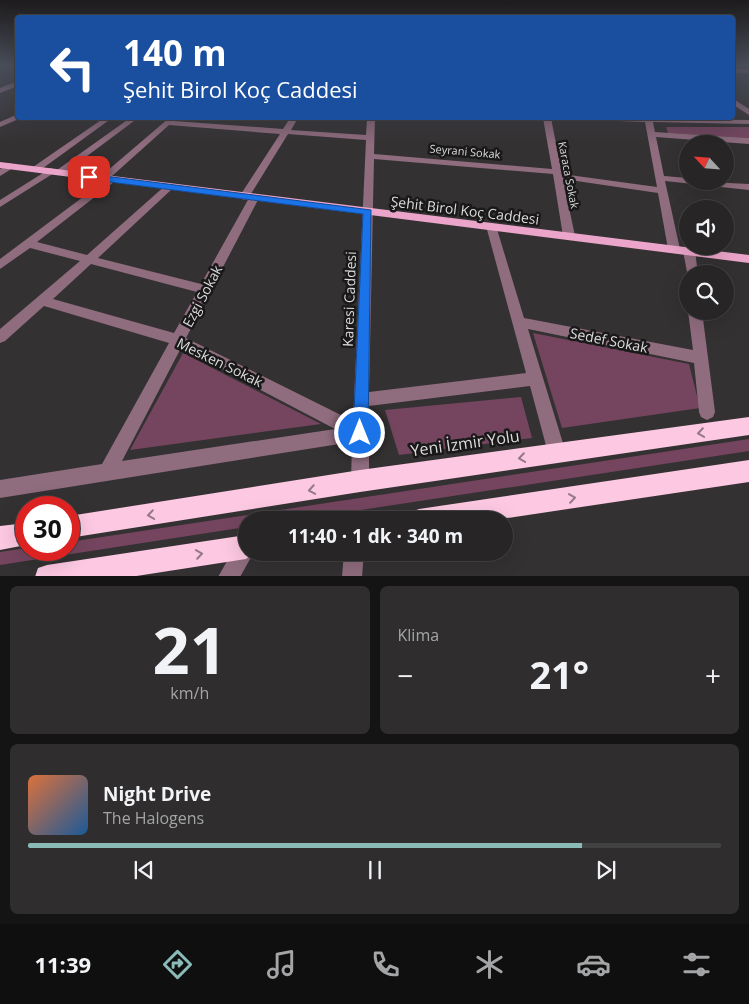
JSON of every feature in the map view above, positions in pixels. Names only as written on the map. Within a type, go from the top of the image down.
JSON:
[{"type":"highway","name":"Yeni İzmir Yolu","points":[[80,525],[360,481],[749,426]]},
{"type":"highway","points":[[480,511],[749,471]]},
{"type":"highway","points":[[0,538],[15,536]]},
{"type":"highway","points":[[47,576],[238,548]]},
{"type":"main road","name":"Şehit Birol Koç Caddesi","points":[[5,166],[249,198],[679,250]]},
{"type":"main road","name":"Şehit Birol Koç Caddesi","points":[[720,255],[749,259]]},
{"type":"street","points":[[735,102],[749,103]]},
{"type":"street","points":[[735,103],[749,113]]},
{"type":"street","points":[[0,125],[15,118]]},
{"type":"street","points":[[36,169],[105,120]]},
{"type":"street","points":[[0,204],[55,172],[131,120]]},
{"type":"street","points":[[0,265],[29,244],[107,180],[171,120],[371,138]]},
{"type":"street","name":"Ezgi Sokak","points":[[107,472],[205,290],[249,198],[293,120]]},
{"type":"street","name":"Karesi Caddesi","points":[[360,481],[371,120]]},
{"type":"street","name":"Karaca Sokak","points":[[547,120],[569,236]]},
{"type":"street","points":[[649,120],[674,249]]},
{"type":"street","points":[[682,120],[749,122]]},
{"type":"street","points":[[651,134],[749,141]]},
{"type":"street","name":"Seyrani Sokak","points":[[371,156],[558,174],[663,191]]},
{"type":"street","points":[[0,173],[5,166]]},
{"type":"street","points":[[661,178],[679,180]]},
{"type":"street","points":[[734,186],[749,187]]},
{"type":"street","points":[[0,337],[43,301],[169,187]]},
{"type":"street","points":[[491,226],[557,453]]},
{"type":"street","points":[[29,244],[205,290]]},
{"type":"street","name":"Mesken Sokak","points":[[43,301],[178,340],[360,433]]},
{"type":"street","points":[[696,320],[707,412]]},
{"type":"street","name":"Sedef Sokak","points":[[518,322],[700,358]]},
{"type":"street","points":[[361,400],[534,379]]},
{"type":"street","points":[[0,489],[360,433]]},
{"type":"street","points":[[228,576],[238,560]]},
{"type":"street","points":[[352,576],[353,561]]},
{"type":"shaded area","points":[[666,127],[749,127],[749,138],[734,137],[734,135],[668,133]]},
{"type":"shaded area","points":[[533,333],[689,364],[700,408],[562,428]]},
{"type":"shaded area","points":[[183,353],[321,424],[130,450]]},
{"type":"shaded area","points":[[521,397],[532,438],[399,455],[385,410]]},
{"type":"shaded area","points":[[749,439],[749,451],[354,511],[274,511]]},
{"type":"shaded area","points":[[238,516],[238,528],[80,553],[80,540]]},
{"type":"shaded area","points":[[15,550],[15,561],[26,561],[0,565],[0,552]]},
{"type":"route","points":[[89,177],[368,212],[360,433]]}]
